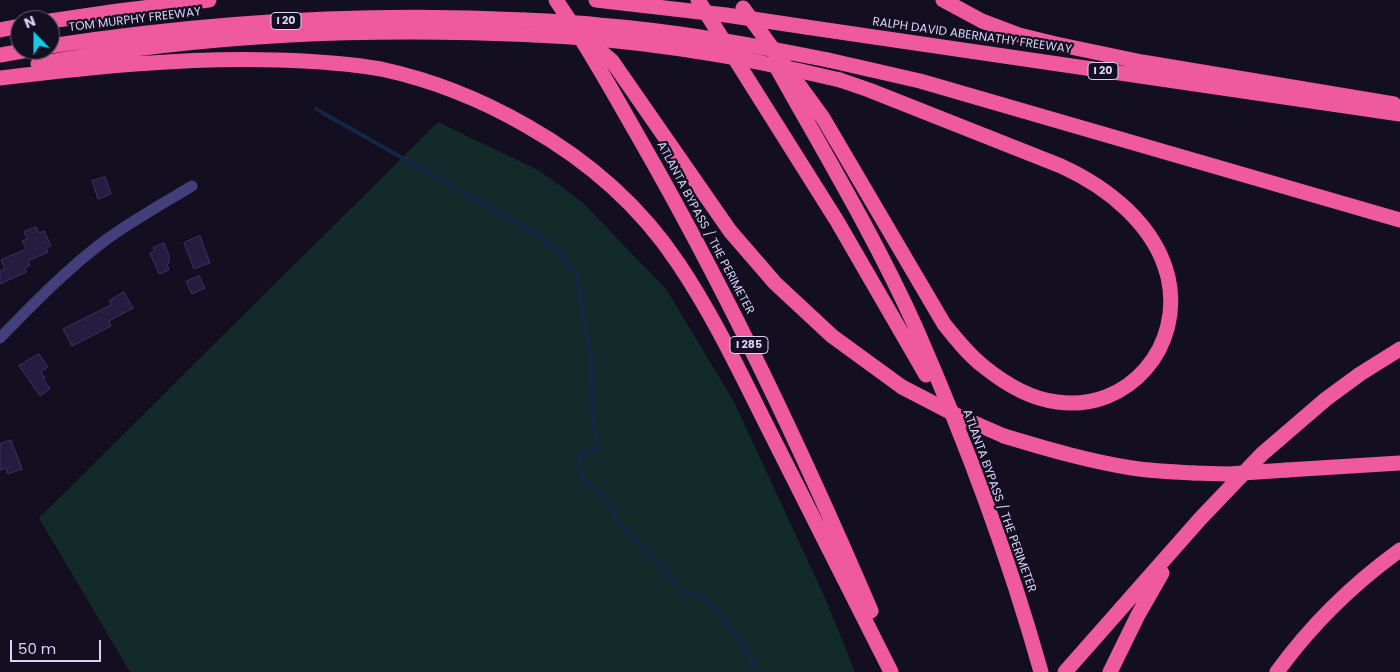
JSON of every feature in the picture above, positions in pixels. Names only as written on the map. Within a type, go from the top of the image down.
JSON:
[{"type":"highway","name":"TOM MURPHY FREEWAY","points":[[60,20],[209,0]]},
{"type":"highway","name":"ATLANTA BYPASS / THE PERIMETER","points":[[556,0],[666,185],[749,344],[793,434],[834,525],[895,672]]},
{"type":"highway","name":"RALPH DAVID ABERNATHY FREEWAY","points":[[596,0],[726,14],[1400,114]]},
{"type":"highway","points":[[698,0],[837,221],[957,428]]},
{"type":"highway","points":[[943,0],[991,24],[1019,35],[1056,44],[1142,62],[1400,105]]},
{"type":"highway","name":"ATLANTA BYPASS / THE PERIMETER","points":[[740,4],[879,254],[915,327],[957,428],[1010,568],[1042,672]]},
{"type":"highway","points":[[0,71],[120,50],[227,38],[394,31],[463,32],[610,40],[683,49],[764,63],[840,80],[1061,166],[1089,180],[1124,206],[1144,229],[1158,252],[1166,270],[1170,288],[1169,322],[1163,343],[1151,363],[1136,380],[1105,397],[1083,402],[1058,402],[1018,389],[982,366],[962,347],[944,324],[823,118],[740,4]]},
{"type":"highway","name":"TOM MURPHY FREEWAY","points":[[60,45],[175,29],[260,22],[392,16],[524,20],[655,31],[762,47],[920,81],[1400,220]]},
{"type":"highway","points":[[576,31],[612,61],[730,231],[775,283],[832,336],[902,387],[956,415],[1004,436],[1054,452],[1133,468],[1237,474],[1400,462]]},
{"type":"highway","points":[[0,78],[90,68],[196,60],[303,61],[353,65],[405,75],[467,96],[502,112],[553,141],[612,186],[652,229],[678,263],[712,318],[891,672]]},
{"type":"highway","points":[[1065,672],[1200,519],[1246,470],[1300,420],[1360,374],[1400,349]]},
{"type":"highway","points":[[1110,672],[1153,588],[1175,553],[1200,519]]},
{"type":"highway","points":[[1277,672],[1296,647],[1342,598],[1363,578],[1400,550]]},
{"type":"street","points":[[0,338],[47,290],[106,240],[144,214],[192,186]]},
{"type":"green space","points":[[438,122],[540,171],[582,202],[666,289],[734,402],[825,598],[855,672],[130,672],[39,518]]},
{"type":"building","points":[[105,177],[111,194],[98,199],[92,181]]},
{"type":"building","points":[[36,227],[39,233],[44,231],[51,246],[46,248],[48,252],[28,261],[30,265],[25,268],[26,272],[0,284],[0,271],[5,269],[1,260],[26,249],[22,241],[27,239],[24,232]]},
{"type":"building","points":[[200,236],[210,263],[194,269],[184,243]]},
{"type":"building","points":[[164,243],[170,258],[167,264],[169,270],[159,274],[150,253],[155,251],[153,248]]},
{"type":"building","points":[[199,276],[205,288],[192,294],[186,282]]},
{"type":"building","points":[[124,292],[133,308],[109,321],[111,326],[72,346],[63,329],[111,305],[109,301]]},
{"type":"building","points":[[39,354],[48,367],[41,372],[45,378],[43,379],[50,389],[40,396],[19,366]]},
{"type":"building","points":[[11,440],[22,469],[8,474],[6,468],[0,470],[0,444]]},
{"type":"waterway","points":[[316,109],[535,233],[559,252],[577,275],[591,356],[592,411],[598,448],[581,453],[578,465],[583,480],[601,492],[618,522],[684,592],[707,600],[742,643],[758,672]]}]
